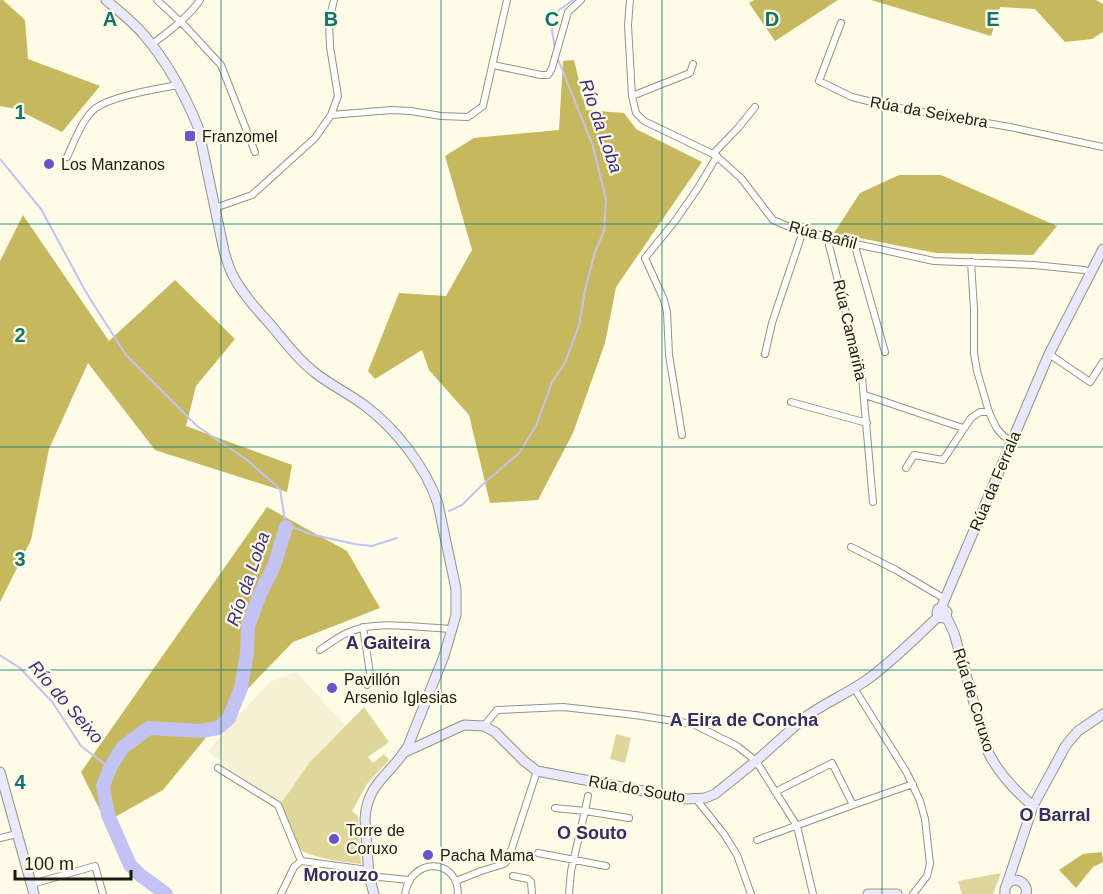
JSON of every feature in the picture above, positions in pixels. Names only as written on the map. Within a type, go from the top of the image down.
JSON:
[{"type":"street","points":[[106,0],[151,45],[178,85],[192,111],[198,127],[228,266],[235,280],[299,358],[316,373],[364,405],[389,427],[423,472],[434,491],[438,504],[456,589],[456,615],[444,656],[404,753],[381,778],[369,798],[365,819],[368,873],[374,894]]},
{"type":"street","points":[[157,0],[221,65],[255,152]]},
{"type":"street","points":[[151,45],[181,22],[194,10],[200,0]]},
{"type":"street","points":[[215,208],[252,195],[315,138],[331,115],[338,96],[330,47],[329,21],[334,0]]},
{"type":"street","points":[[331,115],[391,110],[468,117],[483,106],[507,0]]},
{"type":"street","points":[[493,65],[548,75],[568,12],[581,0]]},
{"type":"street","name":"Rúa Bañil","points":[[630,0],[628,25],[632,96],[636,112],[645,121],[715,155],[741,178],[773,220],[792,228],[829,238],[934,261],[1034,265],[1084,270],[1091,273]]},
{"type":"street","name":"Rúa da Seixebra","points":[[841,23],[819,81],[852,97],[1103,147]]},
{"type":"street","points":[[632,96],[690,73],[693,64]]},
{"type":"street","points":[[67,156],[88,116],[95,108],[108,100],[178,85]]},
{"type":"street","points":[[682,435],[669,355],[666,306],[645,258],[698,188],[715,155],[755,107]]},
{"type":"street","points":[[765,354],[772,323],[803,231]]},
{"type":"street","name":"Rúa Camariña","points":[[829,238],[862,377],[873,502]]},
{"type":"street","points":[[856,244],[885,352]]},
{"type":"street","name":"Rúa da Ferrala","points":[[943,610],[1049,354],[1103,249]]},
{"type":"street","points":[[971,262],[974,353],[977,371],[994,425],[1001,434],[1012,441]]},
{"type":"street","points":[[1049,354],[1090,382],[1103,362]]},
{"type":"street","points":[[865,395],[963,428]]},
{"type":"street","points":[[791,402],[867,423]]},
{"type":"street","points":[[906,468],[914,454],[943,460],[971,418],[980,412],[989,412]]},
{"type":"street","points":[[851,547],[896,570],[943,610]]},
{"type":"street","name":"Rúa do Souto","points":[[537,771],[686,799],[705,798],[715,794],[756,761],[810,713],[870,678],[943,610]]},
{"type":"street","name":"Rúa de Coruxo","points":[[943,610],[954,633],[988,752],[996,768],[1033,806]]},
{"type":"street","points":[[320,650],[337,637],[363,627],[453,629]]},
{"type":"street","points":[[363,627],[371,680],[367,685]]},
{"type":"street","points":[[854,688],[913,784],[925,819],[930,864],[927,876],[913,894]]},
{"type":"street","points":[[484,726],[497,710],[563,706],[693,724],[737,746],[756,761],[797,826],[813,894]]},
{"type":"street","points":[[1005,891],[1033,806],[1066,745],[1078,731],[1103,714]]},
{"type":"street","points":[[404,753],[464,725],[484,726],[495,732],[537,771],[508,860],[504,864],[456,881]]},
{"type":"street","points":[[775,792],[832,763],[853,805]]},
{"type":"street","points":[[218,768],[278,805],[301,861]]},
{"type":"street","points":[[0,772],[4,803],[17,834],[33,889],[95,866],[103,894]]},
{"type":"street","points":[[757,840],[913,784]]},
{"type":"street","points":[[569,894],[571,871],[588,796]]},
{"type":"street","points":[[696,799],[724,834],[737,855],[751,894]]},
{"type":"street","points":[[555,808],[629,818]]},
{"type":"street","points":[[0,838],[17,834]]},
{"type":"street","points":[[538,853],[606,866]]},
{"type":"street","points":[[301,861],[409,880]]},
{"type":"street","points":[[281,894],[294,867],[301,861]]},
{"type":"street","points":[[1013,865],[1018,880],[1025,884],[1026,894]]},
{"type":"street","points":[[405,894],[409,880],[414,873],[432,866],[450,872],[456,881],[458,893],[466,894]]},
{"type":"street","points":[[513,876],[528,879],[531,882],[532,894]]},
{"type":"street","points":[[1005,891],[1011,881],[1018,880]]},
{"type":"street","points":[[868,894],[897,894]]},
{"type":"shaded area","points":[[0,0],[3,0],[25,20],[28,59],[100,86],[62,132],[16,109],[0,106]]},
{"type":"shaded area","points":[[754,0],[838,0],[775,41],[749,3]]},
{"type":"shaded area","points":[[871,0],[1096,0],[1103,4],[1103,32],[1092,39],[1065,42],[1035,9],[1000,7],[991,36]]},
{"type":"shaded area","points":[[574,60],[586,110],[624,113],[636,129],[702,162],[616,287],[605,343],[573,433],[538,500],[490,503],[469,415],[429,370],[422,350],[375,379],[368,371],[399,293],[446,296],[472,250],[445,156],[474,138],[559,130],[563,61]]},
{"type":"shaded area","points":[[899,175],[941,175],[1057,226],[1033,255],[936,253],[834,233],[860,193]]},
{"type":"shaded area","points":[[23,215],[109,341],[175,280],[235,339],[196,386],[186,426],[292,465],[287,492],[155,450],[88,363],[49,449],[31,540],[0,602],[0,261]]},
{"type":"shaded area","points":[[267,507],[347,551],[380,608],[293,642],[236,701],[163,790],[106,822],[81,772]]},
{"type":"shaded area","points":[[296,672],[345,725],[309,763],[280,805],[208,752],[270,682]]},
{"type":"shaded area","points":[[364,707],[389,742],[368,757],[373,763],[384,754],[389,760],[367,784],[352,811],[358,816],[361,864],[326,859],[300,849],[294,841],[280,805],[309,763]]},
{"type":"shaded area","points":[[616,734],[631,738],[625,763],[610,759]]},
{"type":"shaded area","points":[[1102,852],[1103,862],[1093,867],[1076,888],[1059,870],[1083,854]]},
{"type":"shaded area","points":[[1001,873],[993,894],[962,894],[958,881]]},
{"type":"waterway","name":"Río da Loba","points":[[555,49],[552,30],[559,10],[573,0]]},
{"type":"waterway","name":"Río da Loba","points":[[449,511],[462,505],[519,453],[536,426],[552,382],[565,363],[579,325],[595,252],[604,231],[606,200],[593,146],[557,57]]},
{"type":"waterway","points":[[0,159],[41,209],[87,294],[126,355],[197,426],[247,460],[280,489],[286,527],[354,544],[372,546],[397,538]]},
{"type":"waterway","name":"Río da Loba","points":[[166,894],[130,865],[108,815],[103,786],[110,768],[123,747],[149,728],[201,731],[218,728],[229,718],[241,688],[247,653],[248,626],[274,566],[286,527]]},
{"type":"waterway","name":"Río do Seixo","points":[[0,655],[20,668],[53,703],[81,746],[110,768]]},
{"type":"place","name":"Franzomel","points":[[190,136]]},
{"type":"place","name":"Los Manzanos","points":[[49,164]]},
{"type":"place","name":"Pavillón Arsenio Iglesias","points":[[332,688]]},
{"type":"place","name":"Torre de Coruxo","points":[[334,839]]},
{"type":"place","name":"Pacha Mama","points":[[428,855]]},
{"type":"district","name":"A Gaiteira","points":[[388,643]]},
{"type":"district","name":"A Eira de Concha","points":[[744,720]]},
{"type":"district","name":"O Barral","points":[[1055,815]]},
{"type":"district","name":"O Souto","points":[[592,833]]},
{"type":"district","name":"Morouzo","points":[[341,875]]}]
